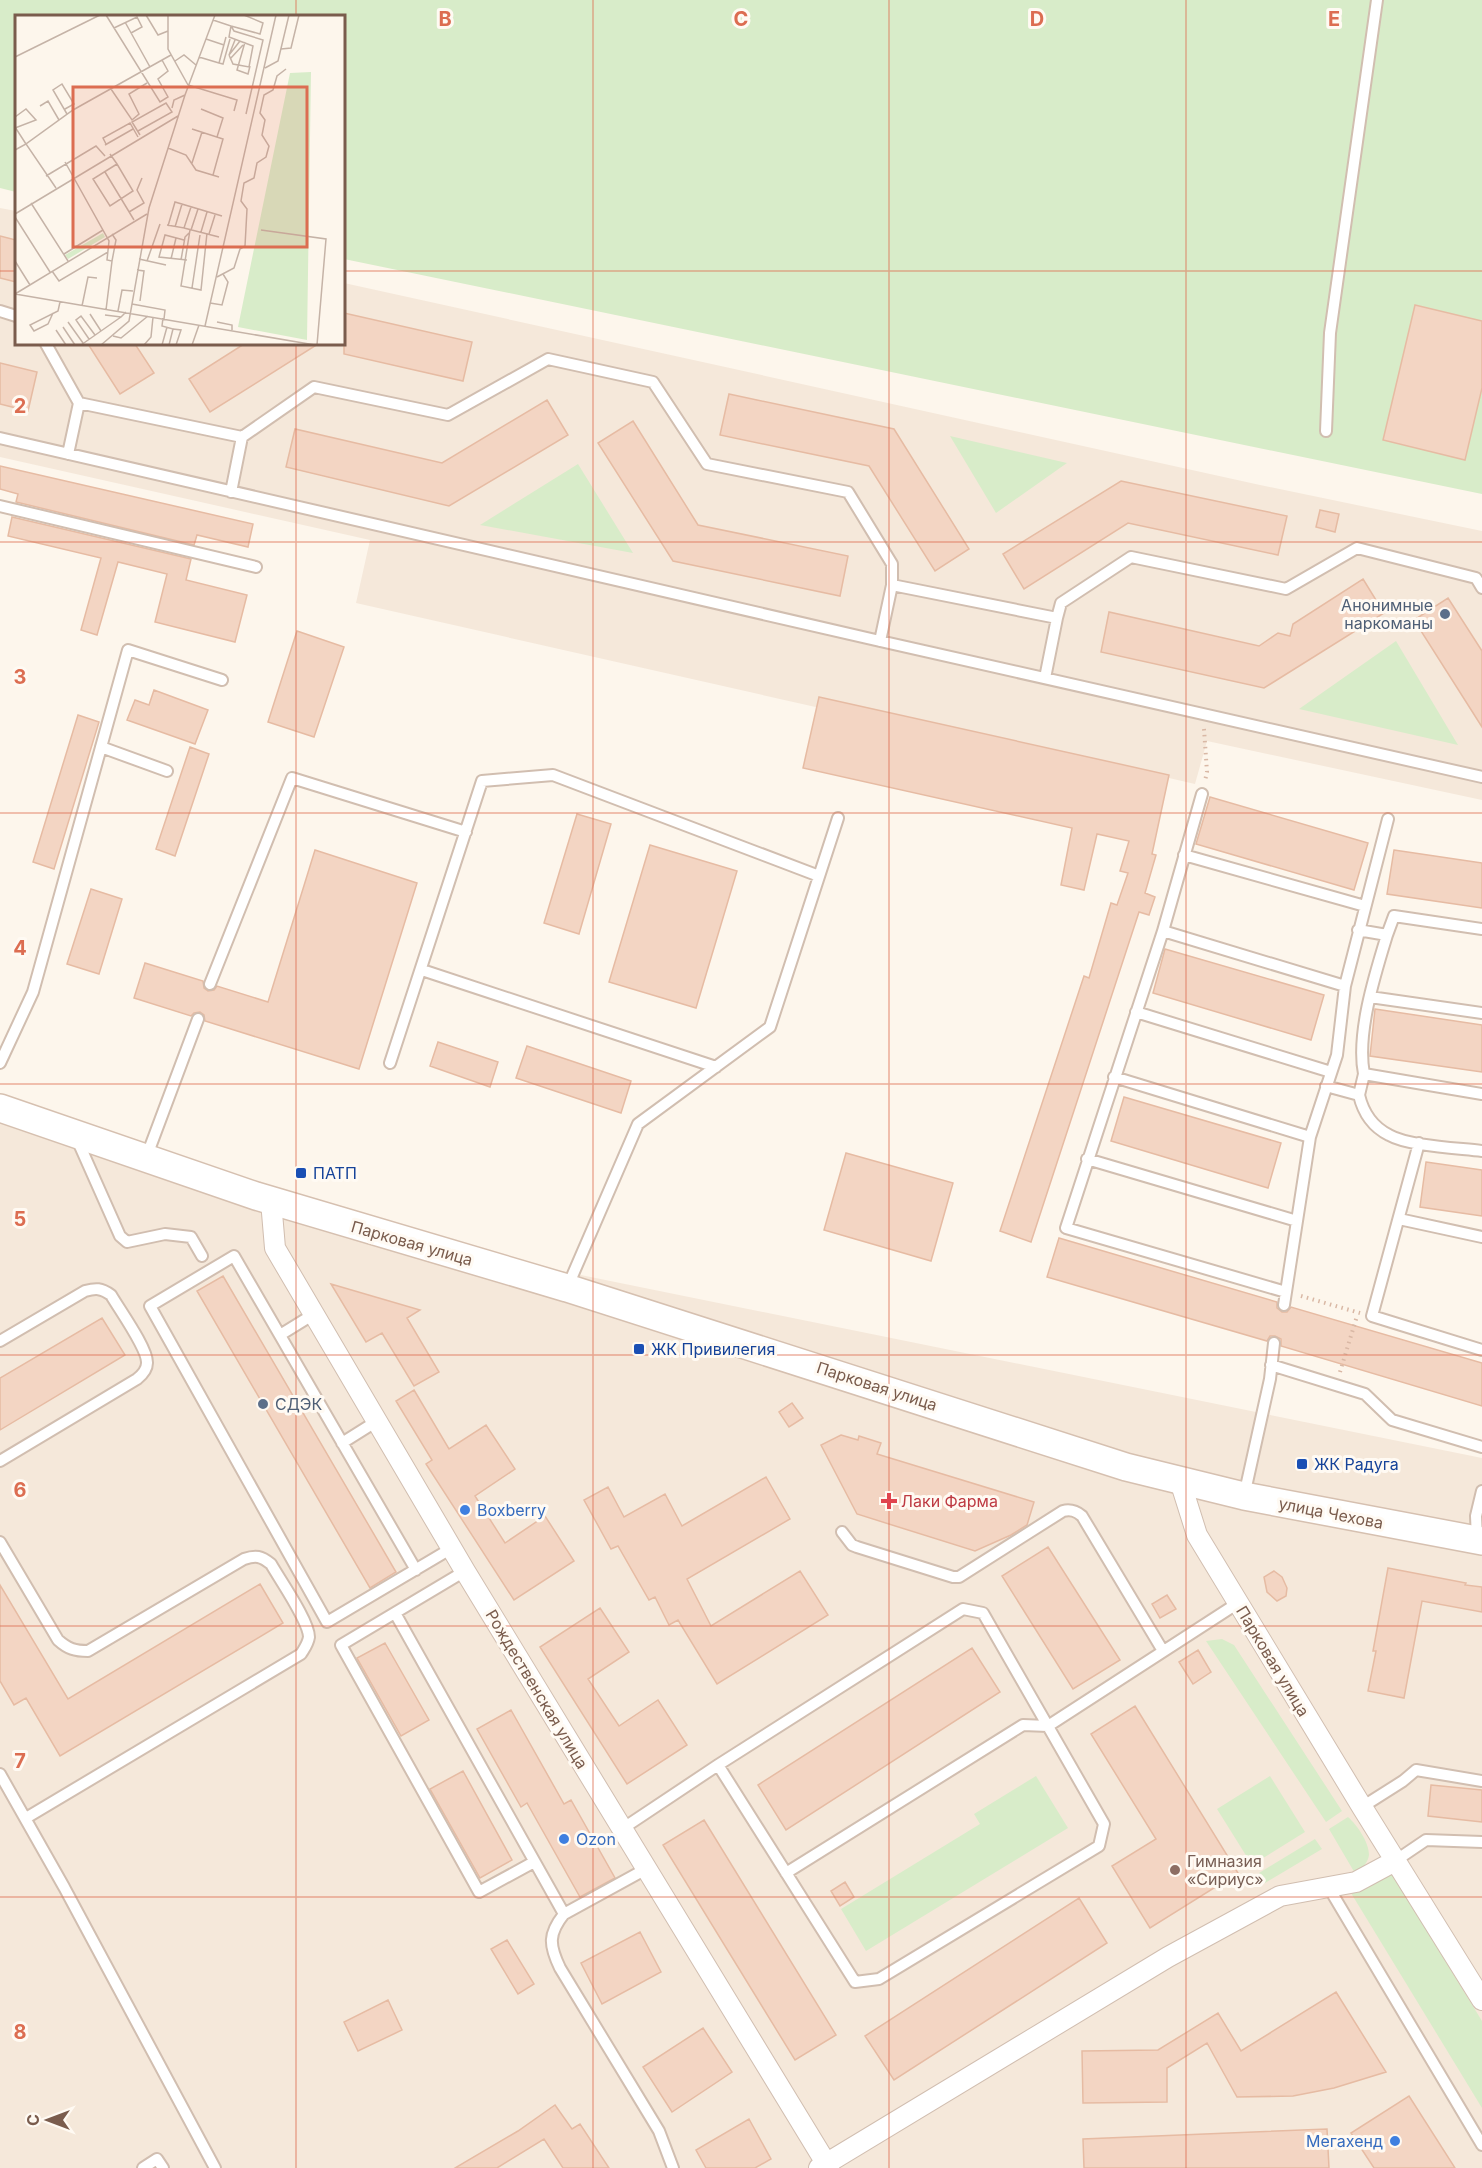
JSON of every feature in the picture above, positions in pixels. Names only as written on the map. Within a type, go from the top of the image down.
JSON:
[{"type":"main road","name":"Парковая улица","points":[[0,1108],[271,1201],[567,1288],[1126,1467],[1180,1481]]},
{"type":"main road","name":"улица Чехова","points":[[1180,1481],[1244,1496],[1479,1540]]},
{"type":"street","name":"Рождественская улица","points":[[271,1201],[275,1248],[465,1571],[825,2167]]},
{"type":"street","name":"Парковая улица","points":[[1180,1481],[1197,1535],[1482,2000]]},
{"type":"street","points":[[825,2167],[1168,1958],[1269,1901],[1280,1896],[1356,1882],[1395,1861]]},
{"type":"lane","points":[[1326,431],[1330,333],[1377,0]]},
{"type":"lane","points":[[0,311],[15,316]]},
{"type":"lane","points":[[47,345],[79,403],[68,454]]},
{"type":"lane","points":[[231,492],[242,437],[314,387],[448,415],[548,359],[653,382],[706,464],[848,492],[892,564],[892,585],[880,641]]},
{"type":"lane","points":[[79,403],[242,437]]},
{"type":"lane","points":[[0,438],[1482,777]]},
{"type":"lane","points":[[0,506],[256,567]]},
{"type":"lane","points":[[1045,678],[1061,603],[1131,558],[1286,589],[1357,548],[1476,578],[1482,588]]},
{"type":"lane","points":[[892,585],[1057,618]]},
{"type":"lane","points":[[0,1063],[33,992],[128,650],[222,680]]},
{"type":"lane","points":[[101,747],[167,771]]},
{"type":"lane","points":[[390,1063],[482,781],[553,775],[819,876]]},
{"type":"lane","points":[[210,984],[292,778],[465,832]]},
{"type":"lane","points":[[1202,794],[1163,930],[1113,1077],[1066,1228],[1286,1292]]},
{"type":"lane","points":[[567,1288],[638,1124],[770,1027],[838,818]]},
{"type":"lane","points":[[1284,1305],[1310,1137],[1337,1055],[1345,986],[1388,819]]},
{"type":"lane","points":[[1184,855],[1365,906]]},
{"type":"lane","points":[[1482,929],[1394,916],[1370,997],[1361,1058],[1364,1074],[1359,1095],[1363,1110],[1374,1124],[1389,1136],[1419,1143],[1482,1151]]},
{"type":"lane","points":[[1163,930],[1345,986]]},
{"type":"lane","points":[[1358,930],[1387,935]]},
{"type":"lane","points":[[422,970],[716,1067]]},
{"type":"lane","points":[[1370,997],[1482,1013]]},
{"type":"lane","points":[[1136,1012],[1331,1072]]},
{"type":"lane","points":[[146,1158],[198,1019]]},
{"type":"lane","points":[[1364,1074],[1482,1094]]},
{"type":"lane","points":[[1113,1077],[1310,1137]]},
{"type":"lane","points":[[1326,1086],[1359,1095]]},
{"type":"lane","points":[[75,1134],[120,1236],[127,1242],[165,1234],[190,1238],[202,1256]]},
{"type":"lane","points":[[1419,1143],[1372,1316],[1482,1350]]},
{"type":"lane","points":[[1087,1159],[1297,1221]]},
{"type":"lane","points":[[1399,1219],[1482,1237]]},
{"type":"lane","points":[[416,1570],[234,1256],[150,1306],[327,1622],[416,1570],[452,1548]]},
{"type":"lane","points":[[0,1341],[85,1291],[103,1289],[111,1295],[145,1353],[147,1364],[144,1373],[137,1379],[0,1461]]},
{"type":"lane","points":[[280,1335],[314,1314]]},
{"type":"lane","points":[[1244,1496],[1274,1343]]},
{"type":"lane","points":[[1271,1365],[1365,1394],[1392,1420],[1482,1447]]},
{"type":"lane","points":[[342,1443],[376,1421]]},
{"type":"lane","points":[[1479,1540],[1476,1516],[1482,1491]]},
{"type":"lane","points":[[842,1532],[856,1548],[959,1577],[1063,1511],[1070,1509],[1082,1516],[1163,1651]]},
{"type":"lane","points":[[0,1542],[58,1640],[77,1652],[88,1652],[244,1559],[254,1556],[263,1558],[271,1564],[307,1625],[309,1637],[301,1654],[26,1818]]},
{"type":"lane","points":[[465,1571],[341,1645],[479,1892],[534,1862]]},
{"type":"lane","points":[[786,1873],[1023,1725],[1048,1726],[1238,1604]]},
{"type":"lane","points":[[622,1829],[718,1765],[963,1609],[983,1613],[1104,1824],[1099,1846],[879,1979],[855,1982],[718,1765]]},
{"type":"lane","points":[[395,1613],[564,1914]]},
{"type":"lane","points":[[1362,1807],[1416,1770],[1482,1780]]},
{"type":"lane","points":[[0,1774],[215,2168]]},
{"type":"lane","points":[[1395,1861],[1426,1840],[1482,1842]]},
{"type":"lane","points":[[646,1869],[564,1914],[555,1926],[551,1938],[552,1952],[659,2131],[673,2168]]},
{"type":"lane","points":[[1329,1888],[1482,2145]]},
{"type":"lane","points":[[143,2168],[157,2159],[163,2168]]},
{"type":"path","points":[[1202,794],[1207,771],[1204,730]]},
{"type":"path","points":[[1286,1292],[1372,1316]]},
{"type":"path","points":[[1336,1384],[1358,1312]]},
{"type":"shaded area","points":[[0,208],[15,211],[15,345],[345,345],[345,283],[1260,485],[1482,531],[1482,800],[1207,741],[1195,784],[822,698],[820,708],[356,603],[370,540],[0,457]]},
{"type":"shaded area","points":[[0,1118],[241,1206],[1482,1458],[1482,2168],[0,2168]]},
{"type":"green space","points":[[0,0],[1482,0],[1482,494],[345,259],[345,15],[15,15],[15,192],[0,188]]},
{"type":"green space","points":[[950,436],[1067,463],[996,513]]},
{"type":"green space","points":[[578,464],[633,553],[480,525]]},
{"type":"green space","points":[[1396,641],[1458,745],[1299,709]]},
{"type":"green space","points":[[1222,1639],[1234,1645],[1342,1811],[1326,1822],[1206,1641]]},
{"type":"green space","points":[[1036,1776],[1068,1828],[866,1951],[841,1909],[980,1824],[974,1814]]},
{"type":"green space","points":[[1270,1776],[1305,1832],[1252,1865],[1217,1809]]},
{"type":"green space","points":[[1348,1817],[1362,1834],[1369,1855],[1364,1866],[1356,1875],[1329,1829]]},
{"type":"green space","points":[[1315,1839],[1322,1849],[1265,1883],[1259,1873]]},
{"type":"green space","points":[[1391,1872],[1482,2021],[1482,2108],[1351,1893]]},
{"type":"building","points":[[0,236],[15,240],[15,282],[0,278]]},
{"type":"building","points":[[1415,305],[1482,321],[1482,388],[1465,460],[1383,440]]},
{"type":"building","points":[[345,313],[472,342],[463,381],[344,354]]},
{"type":"building","points":[[89,345],[136,345],[154,373],[120,394]]},
{"type":"building","points":[[242,345],[316,345],[210,412],[189,379]]},
{"type":"building","points":[[0,363],[37,372],[28,411],[0,404]]},
{"type":"building","points":[[729,394],[894,429],[969,549],[935,571],[869,466],[720,435]]},
{"type":"building","points":[[547,400],[568,435],[449,506],[286,467],[295,429],[442,463]]},
{"type":"building","points":[[633,421],[698,525],[848,556],[840,596],[673,561],[598,443]]},
{"type":"building","points":[[0,466],[253,524],[248,547],[197,535],[194,545],[16,502],[18,494],[0,489]]},
{"type":"building","points":[[1121,481],[1287,516],[1278,555],[1128,523],[1024,589],[1003,554]]},
{"type":"building","points":[[1320,510],[1339,514],[1335,532],[1316,527]]},
{"type":"building","points":[[12,517],[191,559],[186,580],[247,595],[235,642],[155,622],[167,574],[118,562],[97,635],[81,630],[101,558],[8,536]]},
{"type":"building","points":[[1363,579],[1384,613],[1264,688],[1101,652],[1109,612],[1259,646],[1278,633],[1290,636],[1293,624]]},
{"type":"building","points":[[1448,598],[1482,651],[1482,727],[1414,620]]},
{"type":"building","points":[[297,631],[344,647],[314,737],[268,722]]},
{"type":"building","points":[[154,690],[208,710],[195,744],[127,720],[135,700],[149,705]]},
{"type":"building","points":[[819,697],[1169,775],[1152,854],[1156,855],[1145,893],[1155,897],[1149,915],[1139,912],[1031,1242],[1000,1231],[1084,976],[1089,978],[1111,903],[1117,905],[1128,873],[1120,871],[1129,841],[1097,834],[1084,890],[1061,885],[1072,828],[803,768]]},
{"type":"building","points":[[78,715],[99,722],[54,869],[33,862]]},
{"type":"building","points":[[190,747],[209,754],[175,856],[156,849]]},
{"type":"building","points":[[1210,797],[1368,843],[1354,890],[1196,844]]},
{"type":"building","points":[[577,814],[611,824],[579,934],[544,923]]},
{"type":"building","points":[[650,845],[737,871],[696,1008],[609,982]]},
{"type":"building","points":[[315,850],[417,883],[359,1069],[205,1021],[204,1015],[200,1012],[191,1016],[134,998],[145,963],[203,981],[204,988],[208,991],[214,990],[217,986],[268,1002]]},
{"type":"building","points":[[1394,850],[1482,863],[1482,908],[1387,894]]},
{"type":"building","points":[[91,889],[122,899],[99,974],[67,964]]},
{"type":"building","points":[[1165,949],[1324,995],[1311,1040],[1153,993]]},
{"type":"building","points":[[1375,1009],[1482,1025],[1482,1072],[1370,1056]]},
{"type":"building","points":[[438,1042],[498,1062],[490,1087],[430,1066]]},
{"type":"building","points":[[527,1046],[631,1081],[621,1113],[516,1078]]},
{"type":"building","points":[[1124,1097],[1281,1143],[1268,1188],[1111,1141]]},
{"type":"building","points":[[846,1153],[953,1183],[931,1261],[824,1230]]},
{"type":"building","points":[[1426,1162],[1482,1170],[1482,1216],[1420,1207]]},
{"type":"building","points":[[1059,1238],[1277,1302],[1277,1308],[1282,1312],[1287,1312],[1291,1307],[1482,1363],[1482,1406],[1281,1346],[1281,1339],[1275,1336],[1270,1336],[1267,1341],[1047,1277]]},
{"type":"building","points":[[223,1276],[396,1572],[370,1588],[197,1291]]},
{"type":"building","points":[[331,1284],[420,1310],[407,1318],[439,1372],[414,1386],[382,1333],[366,1342]]},
{"type":"building","points":[[102,1318],[125,1355],[0,1430],[0,1378]]},
{"type":"building","points":[[414,1390],[449,1449],[486,1425],[515,1469],[475,1496],[505,1543],[545,1516],[574,1561],[514,1600],[426,1464],[432,1460],[396,1401]]},
{"type":"building","points":[[792,1403],[803,1418],[789,1427],[779,1412]]},
{"type":"building","points":[[841,1435],[858,1440],[859,1436],[881,1443],[877,1454],[1034,1502],[1027,1525],[975,1551],[857,1514],[821,1445]]},
{"type":"building","points":[[766,1477],[790,1519],[687,1579],[711,1626],[800,1571],[828,1615],[717,1684],[678,1620],[669,1625],[655,1597],[649,1600],[618,1546],[611,1549],[584,1500],[608,1487],[624,1517],[665,1494],[682,1526]]},
{"type":"building","points":[[1048,1547],[1120,1660],[1073,1689],[1002,1576]]},
{"type":"building","points":[[1388,1568],[1482,1587],[1482,1612],[1422,1601],[1404,1698],[1368,1691]]},
{"type":"building","points":[[1274,1571],[1282,1577],[1287,1588],[1286,1596],[1277,1601],[1267,1592],[1264,1577]]},
{"type":"building","points":[[260,1584],[283,1623],[60,1756],[26,1698],[14,1705],[0,1681],[0,1585],[68,1699]]},
{"type":"building","points":[[1167,1595],[1176,1609],[1160,1618],[1152,1604]]},
{"type":"building","points":[[600,1608],[629,1652],[588,1679],[619,1726],[658,1700],[687,1745],[627,1784],[540,1647]]},
{"type":"building","points":[[385,1643],[429,1720],[401,1736],[357,1658]]},
{"type":"building","points":[[972,1648],[1000,1692],[786,1830],[758,1785]]},
{"type":"building","points":[[1198,1650],[1211,1672],[1193,1684],[1179,1662]]},
{"type":"building","points":[[1135,1706],[1238,1873],[1150,1928],[1112,1866],[1156,1839],[1091,1734]]},
{"type":"building","points":[[511,1710],[564,1804],[571,1800],[615,1878],[580,1897],[527,1803],[521,1807],[477,1729]]},
{"type":"building","points":[[463,1771],[512,1860],[480,1878],[430,1789]]},
{"type":"building","points":[[1431,1785],[1482,1790],[1482,1822],[1428,1816]]},
{"type":"building","points":[[704,1820],[836,2035],[795,2060],[663,1845]]},
{"type":"building","points":[[845,1882],[854,1897],[840,1906],[831,1891]]},
{"type":"building","points":[[1079,1898],[1107,1943],[894,2080],[865,2036]]},
{"type":"building","points":[[640,1932],[661,1972],[602,2004],[581,1963]]},
{"type":"building","points":[[507,1940],[534,1984],[518,1994],[491,1949]]},
{"type":"building","points":[[1336,1992],[1386,2072],[1334,2088],[1293,2096],[1237,2097],[1207,2043],[1167,2068],[1167,2102],[1083,2103],[1082,2051],[1158,2050],[1218,2013],[1241,2051]]},
{"type":"building","points":[[388,2000],[402,2030],[358,2051],[344,2022]]},
{"type":"building","points":[[703,2028],[732,2072],[672,2112],[643,2067]]},
{"type":"building","points":[[1409,2096],[1455,2168],[1374,2168],[1351,2133]]},
{"type":"building","points":[[555,2105],[572,2129],[580,2124],[609,2168],[563,2168],[544,2139],[497,2168],[455,2168],[518,2131]]},
{"type":"building","points":[[749,2119],[771,2159],[755,2168],[706,2168],[696,2150]]},
{"type":"building","points":[[1327,2129],[1329,2168],[1084,2168],[1083,2139]]},
{"type":"place","name":"Анонимные наркоманы","points":[[1445,614]]},
{"type":"place","name":"ПАТП","points":[[301,1173]]},
{"type":"place","name":"ЖК Привилегия","points":[[639,1349]]},
{"type":"place","name":"СДЭК","points":[[263,1404]]},
{"type":"place","name":"ЖК Радуга","points":[[1302,1464]]},
{"type":"place","name":"Лаки Фарма","points":[[889,1501]]},
{"type":"place","name":"Boxberry","points":[[465,1510]]},
{"type":"place","name":"Ozon","points":[[564,1839]]},
{"type":"place","name":"Гимназия «Сириус»","points":[[1175,1870]]},
{"type":"place","name":"Мегахенд","points":[[1395,2141]]}]
